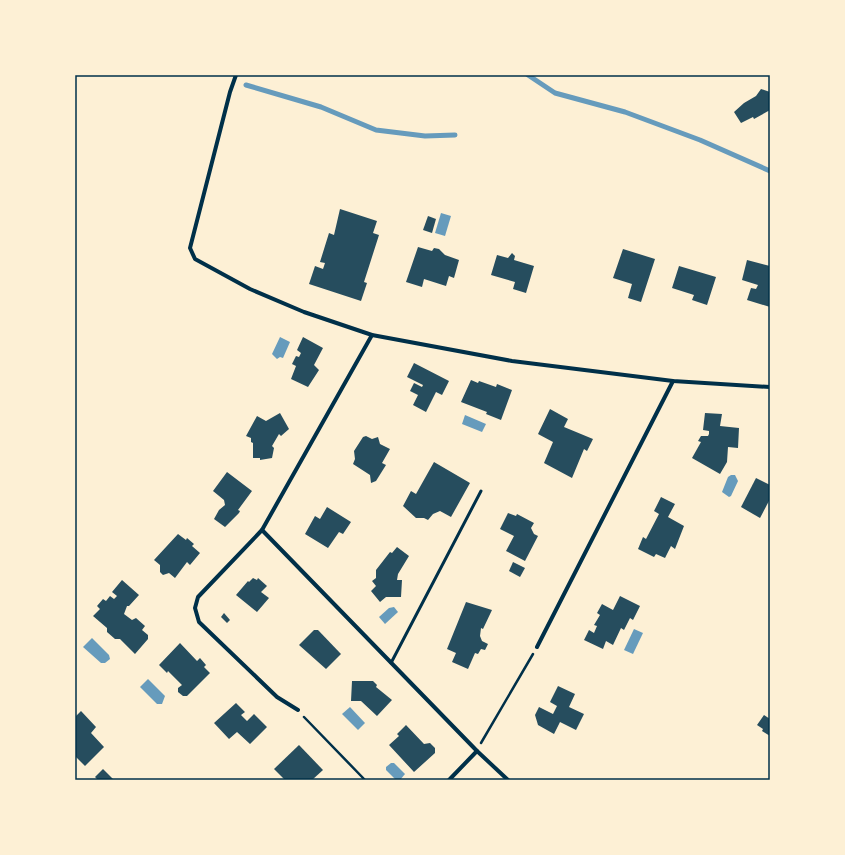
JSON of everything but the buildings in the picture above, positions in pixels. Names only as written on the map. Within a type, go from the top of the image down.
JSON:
[{"type":"street","points":[[236,75],[230,92],[190,248],[195,259],[250,289],[304,312],[372,335],[512,361],[672,381],[770,387]]},
{"type":"street","points":[[298,710],[277,697],[199,622],[195,608],[198,598],[262,530],[372,335]]},
{"type":"street","points":[[537,647],[672,381]]},
{"type":"street","points":[[262,530],[477,751],[508,780]]},
{"type":"street","points":[[449,780],[477,751]]},
{"type":"lane","points":[[391,663],[481,491]]},
{"type":"path","points":[[477,751],[537,647]]},
{"type":"path","points":[[298,710],[365,780]]},
{"type":"water","points":[[441,213],[451,216],[445,236],[435,233]]},
{"type":"water","points":[[280,337],[290,342],[283,358],[280,357],[277,359],[272,354]]},
{"type":"water","points":[[465,415],[486,424],[482,432],[462,424]]},
{"type":"water","points":[[735,475],[738,481],[731,496],[729,497],[722,492],[728,477]]},
{"type":"water","points":[[394,607],[398,612],[385,624],[379,617],[389,608]]},
{"type":"water","points":[[634,629],[643,633],[633,654],[624,650]]},
{"type":"water","points":[[92,638],[109,655],[110,659],[105,663],[101,663],[83,647]]},
{"type":"water","points":[[148,679],[165,696],[162,704],[157,704],[140,687]]},
{"type":"water","points":[[350,707],[365,723],[358,730],[342,714]]},
{"type":"water","points":[[391,763],[394,763],[405,774],[400,780],[396,780],[386,770],[386,767]]},
{"type":"waterway","points":[[528,75],[555,93],[625,112],[700,140],[770,171]]},
{"type":"waterway","points":[[246,85],[321,107],[376,130],[425,136],[455,135]]}]
